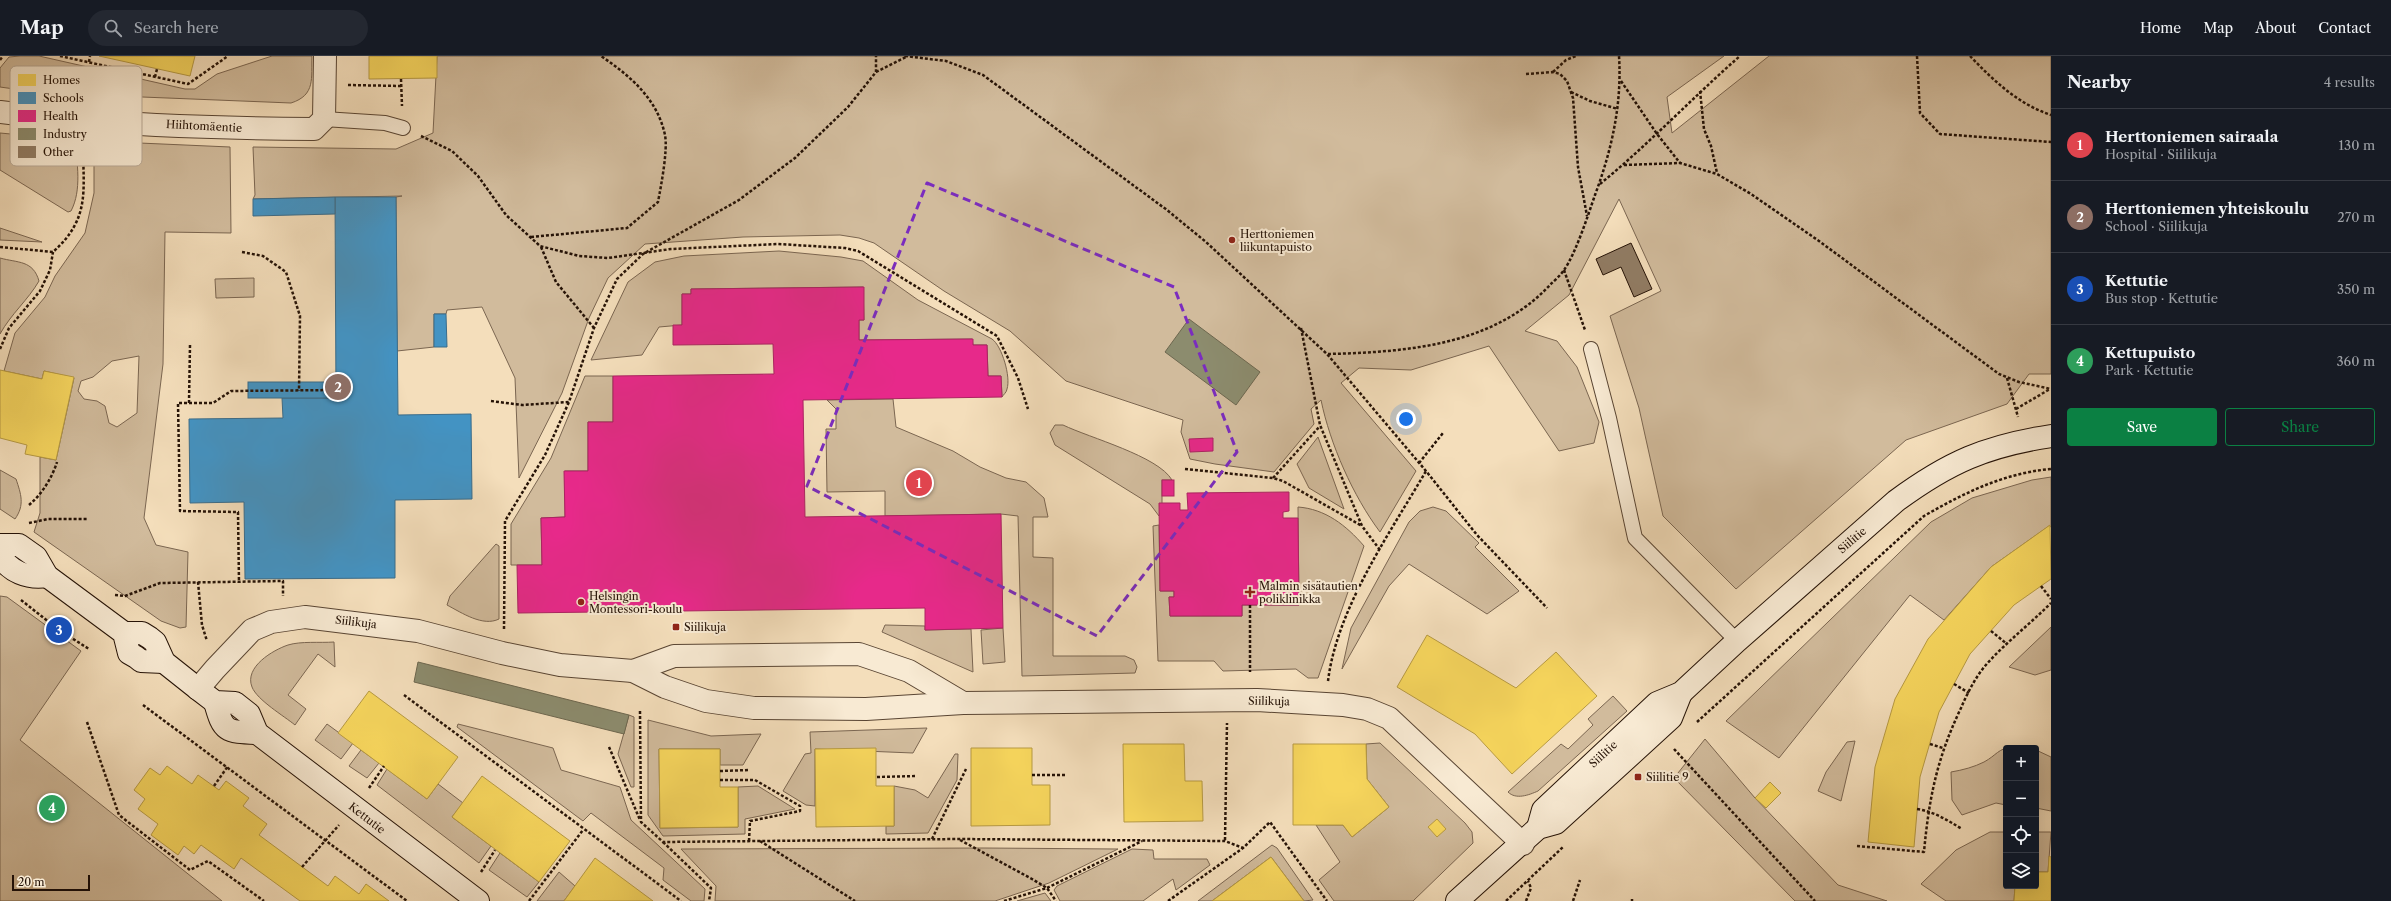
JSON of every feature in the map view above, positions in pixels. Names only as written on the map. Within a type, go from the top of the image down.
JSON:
[{"type":"street","points":[[324,119],[325,56]]},
{"type":"street","name":"Hiihtomäentie","points":[[0,112],[10,113]]},
{"type":"street","name":"Hiihtomäentie","points":[[142,123],[251,129],[314,130],[324,119]]},
{"type":"street","name":"Siilitie","points":[[1457,901],[1523,844],[1538,828],[1543,810],[1657,703],[1681,693],[1737,641],[1896,501],[1922,481],[1954,463],[2006,444],[2051,436]]},
{"type":"street","points":[[0,545],[19,545],[36,557],[47,576],[124,633],[142,633],[150,638],[154,642],[164,662],[206,695]]},
{"type":"street","points":[[0,554],[3,560],[24,575],[34,578],[47,576]]},
{"type":"street","name":"Siilikuja","points":[[206,695],[215,669],[252,630],[271,622],[305,617],[418,631],[502,653],[560,665],[633,671],[665,687],[706,701],[754,708],[866,709],[963,703],[1257,700],[1327,703],[1367,709],[1389,718],[1523,844]]},
{"type":"street","name":"Siilikuja","points":[[633,671],[674,656],[859,654],[909,671],[963,703]]},
{"type":"street","name":"Kettutie","points":[[206,695],[221,723],[234,733],[257,733],[478,901]]},
{"type":"lane","points":[[324,119],[385,123],[403,128]]},
{"type":"lane","points":[[1592,349],[1636,538],[1737,641]]},
{"type":"path","points":[[0,60],[4,56]]},
{"type":"path","points":[[60,56],[108,66]]},
{"type":"path","points":[[89,62],[90,56]]},
{"type":"path","points":[[142,73],[188,84],[228,56]]},
{"type":"path","points":[[531,238],[627,228],[658,202],[665,136],[651,98],[626,73],[601,56]]},
{"type":"path","points":[[876,56],[876,72]]},
{"type":"path","points":[[1552,72],[1566,60],[1576,56]]},
{"type":"path","points":[[1328,354],[1366,353],[1441,344],[1476,333],[1510,318],[1539,297],[1564,270],[1587,217],[1599,184],[1612,143],[1618,109],[1621,81],[1619,56]]},
{"type":"path","points":[[1599,184],[1624,165],[1700,91],[1740,56]]},
{"type":"path","points":[[1917,56],[1920,113],[1940,134],[2051,142]]},
{"type":"path","points":[[1970,56],[2005,90],[2036,110],[2051,115]]},
{"type":"path","points":[[504,634],[505,521],[545,455],[569,402],[594,328],[617,279],[643,254],[739,200],[795,158],[848,106],[876,72],[906,57],[946,61],[983,75],[1167,210],[1206,242],[1328,354],[1426,471],[1477,535],[1547,608]]},
{"type":"path","points":[[155,76],[157,69]]},
{"type":"path","points":[[1526,74],[1552,72],[1560,74],[1567,81],[1573,98],[1578,167],[1587,217]]},
{"type":"path","points":[[401,79],[403,128],[452,151],[478,176],[506,215],[540,246],[556,282],[594,328]]},
{"type":"path","points":[[1621,81],[1657,134],[1680,163]]},
{"type":"path","points":[[340,85],[401,86]]},
{"type":"path","points":[[1700,91],[1704,129],[1711,146],[1718,174]]},
{"type":"path","points":[[1570,92],[1590,101],[1618,109]]},
{"type":"path","points":[[1624,165],[1680,163],[1718,174],[1813,237],[1948,339],[1999,374],[2007,378],[2051,389]]},
{"type":"path","points":[[0,349],[9,328],[40,291],[50,270],[53,252],[62,244],[78,221],[85,201],[84,166]]},
{"type":"path","points":[[540,246],[579,256],[608,258],[671,249],[778,244],[845,248],[858,251],[997,336],[1018,378],[1028,409]]},
{"type":"path","points":[[0,247],[53,252]]},
{"type":"path","points":[[242,252],[263,256],[286,272],[300,316],[299,391]]},
{"type":"path","points":[[1564,270],[1592,349]]},
{"type":"path","points":[[1300,328],[1320,425],[1362,526],[1380,550]]},
{"type":"path","points":[[189,403],[190,345]]},
{"type":"path","points":[[2007,378],[2016,409],[2051,389]]},
{"type":"path","points":[[239,583],[238,512],[180,511],[178,403],[213,403],[231,391],[336,390]]},
{"type":"path","points":[[491,401],[522,405],[569,402]]},
{"type":"path","points":[[1273,478],[1320,425]]},
{"type":"path","points":[[1419,463],[1443,433]]},
{"type":"path","points":[[29,505],[36,498],[53,474],[57,462]]},
{"type":"path","points":[[1185,469],[1273,478],[1283,481],[1362,526]]},
{"type":"path","points":[[1694,725],[1924,516],[1967,492],[2007,476],[2029,470],[2051,469]]},
{"type":"path","points":[[1327,703],[1328,679],[1341,625],[1380,550],[1426,471]]},
{"type":"path","points":[[23,524],[48,519],[88,519]]},
{"type":"path","points":[[111,594],[125,596],[160,583],[239,583],[283,581],[283,601]]},
{"type":"path","points":[[198,582],[202,625],[208,641]]},
{"type":"path","points":[[2041,586],[2051,599]]},
{"type":"path","points":[[16,595],[59,630],[89,649]]},
{"type":"path","points":[[1857,846],[1924,852],[1928,811],[1936,768],[1969,693],[1985,667],[2051,603]]},
{"type":"path","points":[[1250,605],[1250,672]]},
{"type":"path","points":[[1991,630],[2007,644]]},
{"type":"path","points":[[1954,684],[1969,693]]},
{"type":"path","points":[[404,695],[583,830],[681,901]]},
{"type":"path","points":[[144,705],[327,840],[403,900],[407,901]]},
{"type":"path","points":[[640,712],[641,822]]},
{"type":"path","points":[[87,722],[119,815],[190,870],[208,861],[264,901]]},
{"type":"path","points":[[1225,841],[1227,723]]},
{"type":"path","points":[[1930,744],[1944,748]]},
{"type":"path","points":[[1672,746],[1814,901]]},
{"type":"path","points":[[610,747],[641,822],[710,888],[709,901]]},
{"type":"path","points":[[214,786],[228,766]]},
{"type":"path","points":[[369,788],[384,766]]},
{"type":"path","points":[[932,840],[966,769]]},
{"type":"path","points":[[720,770],[749,770]]},
{"type":"path","points":[[1032,775],[1067,775]]},
{"type":"path","points":[[876,776],[917,776]]},
{"type":"path","points":[[720,780],[755,780],[800,806],[800,811],[750,821],[749,841]]},
{"type":"path","points":[[1917,809],[1928,811],[1962,829]]},
{"type":"path","points":[[1168,901],[1243,848],[1270,822],[1327,901]]},
{"type":"path","points":[[302,867],[341,823]]},
{"type":"path","points":[[529,901],[583,830]]},
{"type":"path","points":[[663,842],[958,839],[1142,840],[1225,841],[1243,848]]},
{"type":"path","points":[[958,839],[1047,888],[1056,901]]},
{"type":"path","points":[[1004,901],[1047,888],[1142,840]]},
{"type":"path","points":[[760,841],[855,901]]},
{"type":"path","points":[[481,872],[495,850]]},
{"type":"path","points":[[1572,901],[1580,880]]},
{"type":"path","points":[[1526,901],[1531,888],[1528,881]]},
{"type":"highlighted area","points":[[927,183],[1174,287],[1237,452],[1097,636],[807,486]]},
{"type":"shaded area","points":[[39,56],[83,66],[10,66],[10,88],[0,87],[0,68],[9,57]]},
{"type":"shaded area","points":[[272,56],[312,56],[312,78],[308,90],[299,100],[291,103],[142,97],[142,79],[185,89],[195,89],[217,74]]},
{"type":"shaded area","points":[[437,56],[1724,56],[1667,97],[1672,133],[1769,56],[2051,56],[2051,374],[2029,374],[2007,404],[1906,440],[1736,589],[1663,516],[1639,408],[1610,316],[1661,291],[1619,199],[1569,295],[1525,331],[1557,341],[1577,367],[1599,422],[1594,443],[1559,451],[1489,346],[1411,370],[1359,368],[1341,383],[1416,471],[1380,532],[1370,518],[1344,469],[1330,434],[1321,400],[1311,409],[1314,424],[1274,472],[1190,459],[1181,432],[1183,420],[1066,381],[1010,331],[944,291],[874,243],[859,238],[840,235],[743,237],[645,244],[608,278],[589,318],[562,393],[519,478],[515,378],[482,307],[447,310],[446,314],[434,314],[434,347],[397,351],[396,197],[402,196],[253,199],[255,195],[253,147],[396,149],[433,133]]},
{"type":"shaded area","points":[[0,133],[10,134],[10,166],[78,166],[77,194],[71,211],[68,212],[0,170]]},
{"type":"shaded area","points":[[142,143],[230,147],[231,233],[165,232],[163,364],[144,518],[156,545],[188,552],[186,627],[180,628],[161,621],[34,532],[40,513],[40,457],[56,460],[74,378],[44,371],[42,379],[4,371],[15,333],[45,297],[55,276],[85,233],[94,193],[94,166],[142,166]],"holes":[[[139,356],[137,413],[117,427],[109,423],[105,406],[97,401],[84,399],[78,391],[81,381],[93,377],[112,361]]]},
{"type":"shaded area","points":[[0,228],[42,242],[0,240]]},
{"type":"shaded area","points":[[779,251],[841,257],[863,261],[918,300],[992,339],[999,348],[1005,362],[1008,377],[1006,391],[1002,397],[1001,376],[988,376],[987,345],[973,345],[972,339],[859,340],[859,320],[864,320],[863,287],[691,289],[691,294],[682,294],[682,325],[659,327],[642,355],[591,360],[628,282],[655,262],[684,256]]},
{"type":"shaded area","points":[[0,258],[29,266],[33,269],[39,281],[0,334]]},
{"type":"shaded area","points":[[254,278],[254,297],[216,298],[215,279]]},
{"type":"shaded area","points":[[585,376],[613,376],[613,422],[588,422],[588,471],[565,471],[565,517],[541,518],[542,565],[511,565],[511,524],[551,458]]},
{"type":"shaded area","points":[[893,399],[896,427],[953,451],[980,467],[1006,478],[1026,482],[1044,498],[1048,517],[1033,517],[1033,557],[1053,558],[1053,656],[1125,656],[1134,660],[1137,667],[1135,673],[1022,676],[1018,516],[1001,514],[885,516],[885,491],[827,492],[826,429],[836,429],[836,409],[827,400]]},
{"type":"shaded area","points":[[1055,425],[1063,425],[1122,448],[1153,463],[1164,471],[1172,480],[1162,480],[1162,503],[1159,516],[1150,504],[1055,445],[1050,433]]},
{"type":"shaded area","points":[[1318,437],[1344,509],[1309,488],[1297,464]]},
{"type":"shaded area","points":[[0,470],[16,479],[18,484],[21,495],[21,504],[15,519],[0,509]]},
{"type":"shaded area","points":[[2051,477],[2051,527],[2049,526],[1991,567],[1944,620],[1910,595],[1779,758],[1726,721],[1931,522],[1972,498],[2032,480]]},
{"type":"shaded area","points":[[1298,507],[1317,511],[1334,519],[1350,531],[1364,546],[1318,678],[1308,678],[1296,669],[1223,671],[1214,661],[1158,661],[1153,526],[1159,525],[1160,591],[1174,591],[1174,597],[1169,597],[1170,616],[1242,616],[1242,605],[1299,605]]},
{"type":"shaded area","points":[[1433,507],[1446,511],[1479,543],[1475,547],[1519,591],[1487,614],[1409,564],[1389,586],[1342,669],[1351,628],[1409,522],[1420,511]]},
{"type":"shaded area","points":[[496,544],[499,546],[499,619],[493,621],[479,620],[447,605],[450,596]]},
{"type":"shaded area","points":[[0,596],[7,597],[81,651],[20,740],[222,901],[0,901]]},
{"type":"shaded area","points":[[885,625],[925,626],[925,630],[971,629],[973,672],[882,632]]},
{"type":"shaded area","points":[[2051,627],[2051,670],[2035,675],[2009,667]]},
{"type":"shaded area","points":[[1003,628],[1005,662],[983,664],[981,630]]},
{"type":"shaded area","points":[[334,642],[335,667],[318,654],[288,695],[306,709],[295,725],[259,697],[252,687],[252,673],[256,666],[261,660],[282,647],[293,644]]},
{"type":"shaded area","points":[[1613,696],[1627,711],[1538,791],[1519,796],[1515,796],[1508,792],[1561,744],[1568,749],[1593,725],[1588,719]]},
{"type":"shaded area","points":[[629,715],[634,717],[634,787],[631,787],[618,754]]},
{"type":"shaded area","points":[[648,720],[711,736],[761,734],[743,765],[720,765],[720,749],[659,749],[660,828],[738,827],[738,787],[758,786],[795,809],[745,819],[745,834],[663,836],[648,815]]},
{"type":"shaded area","points":[[327,724],[353,743],[341,759],[315,740]]},
{"type":"shaded area","points":[[458,724],[553,748],[561,770],[620,787],[631,820],[705,889],[704,901],[691,901],[663,880],[664,868],[591,813],[583,821],[457,727]]},
{"type":"shaded area","points":[[927,728],[913,753],[815,749],[815,806],[806,805],[783,791],[805,754],[811,753],[810,732]]},
{"type":"shaded area","points":[[1705,739],[1755,798],[1838,885],[1887,901],[1795,901],[1674,778]]},
{"type":"shaded area","points":[[1855,741],[1841,801],[1818,791],[1826,772],[1847,742]]},
{"type":"shaded area","points":[[1380,743],[1465,823],[1472,832],[1473,843],[1413,901],[1334,901],[1319,880],[1340,862],[1316,825],[1343,825],[1352,837],[1389,807],[1367,779],[1366,744]]},
{"type":"shaded area","points":[[361,750],[379,763],[367,778],[349,766]]},
{"type":"shaded area","points":[[2003,750],[2003,804],[1996,803],[1962,815],[1952,800],[1951,772],[1980,764]]},
{"type":"shaded area","points":[[2039,751],[2051,757],[2051,811],[2039,809]]},
{"type":"shaded area","points":[[955,754],[958,754],[957,780],[928,833],[886,834],[886,826],[894,826],[894,786],[915,790],[928,798]]},
{"type":"shaded area","points":[[387,769],[427,799],[438,784],[463,803],[452,817],[491,846],[479,863],[377,785]]},
{"type":"shaded area","points":[[1990,832],[2003,832],[2003,889],[2015,889],[2014,901],[1946,901],[1921,884],[1956,850]]},
{"type":"shaded area","points":[[2039,832],[2051,832],[2048,872],[2039,872]]},
{"type":"shaded area","points":[[1272,845],[1277,848],[1313,900],[1304,901],[1271,857],[1212,901],[1198,901]]},
{"type":"shaded area","points":[[681,849],[1118,849],[1049,883],[995,901],[715,901],[716,886]]},
{"type":"shaded area","points":[[1132,849],[1153,850],[1154,859],[1207,859],[1210,865],[1176,890],[1173,879],[1143,901],[1060,901],[1054,890],[1057,886]]},
{"type":"shaded area","points":[[500,853],[539,882],[527,897],[489,870]]},
{"type":"shaded area","points":[[559,872],[575,886],[564,901],[537,901]]},
{"type":"shaded area","points":[[1045,893],[1051,901],[1017,901]]},
{"type":"building: Homes","points":[[99,56],[195,56],[190,76]]},
{"type":"building: Homes","points":[[369,56],[437,56],[437,78],[369,79]]},
{"type":"building: Homes","points":[[0,370],[42,379],[44,371],[74,377],[56,460],[25,454],[27,445],[0,438]]},
{"type":"building: Homes","points":[[2050,525],[2051,579],[2014,605],[1970,654],[1939,712],[1920,777],[1914,847],[1868,842],[1875,767],[1895,699],[1928,639],[1991,567]]},
{"type":"building: Homes","points":[[1427,635],[1516,688],[1556,652],[1597,696],[1512,774],[1475,734],[1397,687]]},
{"type":"building: Homes","points":[[369,691],[458,757],[427,799],[338,733]]},
{"type":"building: Homes","points":[[1123,744],[1184,744],[1185,781],[1202,781],[1203,821],[1124,822]]},
{"type":"building: Homes","points":[[1293,744],[1366,744],[1367,779],[1389,807],[1352,837],[1343,825],[1293,825]]},
{"type":"building: Homes","points":[[876,748],[876,786],[894,786],[894,826],[816,827],[815,749]]},
{"type":"building: Homes","points":[[971,748],[1032,748],[1032,785],[1050,785],[1050,825],[971,826]]},
{"type":"building: Homes","points":[[659,749],[720,749],[720,787],[738,787],[738,827],[660,828]]},
{"type":"building: Homes","points":[[167,766],[192,784],[198,775],[219,790],[226,781],[249,798],[243,806],[267,824],[259,835],[328,886],[335,876],[359,894],[366,884],[389,901],[300,901],[241,858],[234,869],[201,845],[194,854],[184,846],[178,855],[151,835],[158,824],[138,809],[145,799],[134,790],[150,768],[160,775]]},
{"type":"building: Homes","points":[[482,776],[570,841],[539,882],[452,817]]},
{"type":"building: Homes","points":[[1770,782],[1781,793],[1766,808],[1755,798]]},
{"type":"building: Homes","points":[[1437,819],[1446,829],[1437,837],[1428,827]]},
{"type":"building: Homes","points":[[2049,856],[2051,857],[2051,901],[2014,901],[2015,889],[2039,889],[2039,872],[2048,872]]},
{"type":"building: Homes","points":[[1271,857],[1304,901],[1212,901]]},
{"type":"building: Homes","points":[[595,858],[653,901],[564,901]]},
{"type":"building: Schools","points":[[335,197],[396,197],[398,415],[471,414],[472,499],[395,500],[395,578],[245,579],[244,502],[190,503],[189,419],[283,418],[282,398],[336,398]]},
{"type":"building: Schools","points":[[335,197],[335,214],[253,216],[253,199]]},
{"type":"building: Schools","points":[[434,314],[446,314],[447,347],[434,347]]},
{"type":"building: Schools","points":[[248,382],[336,382],[336,398],[248,398]]},
{"type":"building: Health","points":[[864,287],[864,320],[859,320],[859,340],[973,339],[973,345],[987,345],[988,376],[1001,376],[1002,397],[803,400],[805,517],[1001,514],[1003,628],[925,630],[925,608],[518,613],[517,565],[542,565],[541,518],[565,517],[564,471],[588,471],[588,422],[613,422],[613,376],[774,374],[773,344],[673,345],[673,325],[682,325],[682,294],[691,294],[691,289]]},
{"type":"building: Health","points":[[1213,438],[1213,451],[1190,452],[1189,439]]},
{"type":"building: Health","points":[[1162,480],[1174,480],[1174,496],[1162,496]]},
{"type":"building: Health","points":[[1289,492],[1289,511],[1283,512],[1283,518],[1298,518],[1299,605],[1242,605],[1242,616],[1170,616],[1169,597],[1174,597],[1174,591],[1160,591],[1159,503],[1180,503],[1180,510],[1188,510],[1187,493]]},
{"type":"building: Industry","points":[[1189,319],[1260,372],[1236,405],[1165,352]]},
{"type":"building: Industry","points":[[418,662],[629,715],[624,734],[414,682]]},
{"type":"building: Other","points":[[1631,243],[1652,289],[1634,297],[1621,267],[1603,275],[1596,259]]},
{"type":"place","name":"Herttoniemen liikuntapuisto","points":[[1232,240]]},
{"type":"place","name":"Herttoniemen yhteiskoulu","points":[[338,387]]},
{"type":"place","name":"Herttoniemen sairaala","points":[[919,483]]},
{"type":"place","name":"Malmin sisätautien poliklinikka","points":[[1250,592]]},
{"type":"place","name":"Helsingin Montessori-koulu","points":[[581,602]]},
{"type":"place","name":"Siilikuja","points":[[676,627]]},
{"type":"place","name":"Kettutie","points":[[59,630]]},
{"type":"place","name":"Siilitie 9","points":[[1638,777]]},
{"type":"place","name":"Kettupuisto","points":[[52,808]]}]
